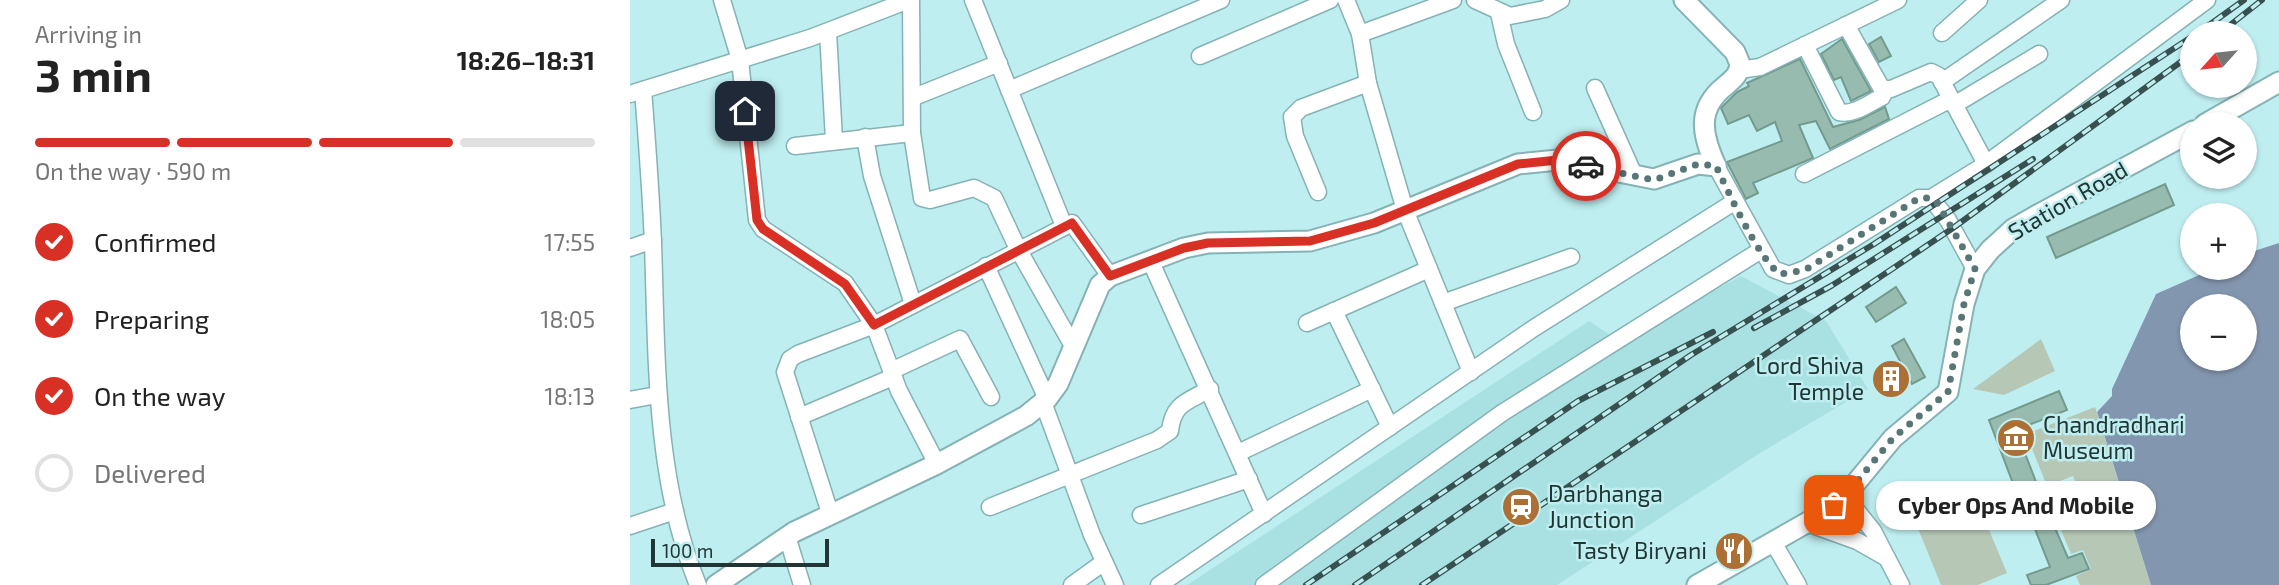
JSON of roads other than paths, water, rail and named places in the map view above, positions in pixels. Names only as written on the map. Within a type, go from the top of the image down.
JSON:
[{"type":"main road","points":[[716,585],[787,536],[830,513],[937,464],[1026,416],[1045,400],[1058,384],[1100,285],[1110,276],[1150,260],[1208,243],[1310,241],[1374,223],[1518,164],[1558,160],[1654,180],[1708,160],[1704,114],[1707,103],[1740,70],[1735,52],[1684,0]]},
{"type":"main road","points":[[2226,112],[2279,82]]},
{"type":"main road","name":"Station Road","points":[[1697,585],[1807,523],[1845,496],[1893,438],[1948,392],[1964,304],[1975,269],[2013,229],[2180,138]]},
{"type":"street","points":[[722,0],[740,60],[757,220],[763,229],[845,284],[874,325],[892,374],[937,464]]},
{"type":"street","points":[[698,585],[684,551],[675,512],[657,395],[653,240],[637,92],[828,32],[910,0],[914,97],[912,133],[922,198],[930,200],[974,188],[988,193],[1073,346]]},
{"type":"street","points":[[973,0],[1064,226]]},
{"type":"street","points":[[1009,90],[1221,0]]},
{"type":"street","points":[[1200,56],[1330,0]]},
{"type":"street","points":[[1360,34],[1453,0]]},
{"type":"street","points":[[1486,4],[1525,15],[1561,0]]},
{"type":"street","points":[[1740,70],[1760,67],[1898,0]]},
{"type":"street","points":[[1942,33],[1979,0]]},
{"type":"street","points":[[1942,82],[2061,0]]},
{"type":"street","points":[[1708,160],[1773,270],[1789,275],[1805,270],[1919,198],[1931,198],[1986,164],[2207,0]]},
{"type":"street","points":[[1350,1],[1360,34],[1368,83],[1405,210],[1471,372]]},
{"type":"street","points":[[1486,4],[1506,44],[1532,112]]},
{"type":"street","points":[[1846,25],[1878,86],[1885,90]]},
{"type":"street","points":[[828,32],[834,140]]},
{"type":"street","points":[[1805,45],[1839,112],[1847,114],[1882,97],[1885,90],[1931,72],[1942,82],[1986,164]]},
{"type":"street","points":[[1804,174],[1952,102],[2039,54]]},
{"type":"street","points":[[914,97],[999,63]]},
{"type":"street","points":[[1318,192],[1292,125],[1292,117],[1301,108],[1368,83]]},
{"type":"street","points":[[1595,88],[1634,175]]},
{"type":"street","points":[[795,146],[912,133]]},
{"type":"street","points":[[865,137],[872,176],[913,304]]},
{"type":"street","points":[[1931,198],[1948,220],[1975,269]]},
{"type":"street","points":[[1159,585],[1471,372],[1734,202]]},
{"type":"street","points":[[830,513],[785,372],[790,359],[874,325],[1072,223],[1077,226],[1110,276]]},
{"type":"street","points":[[630,248],[653,240]]},
{"type":"street","points":[[1264,585],[1502,413],[1761,250]]},
{"type":"street","points":[[1443,303],[1571,257]]},
{"type":"street","points":[[1150,260],[1264,514]]},
{"type":"street","points":[[986,266],[1045,400],[1070,474],[1115,585]]},
{"type":"street","points":[[1307,323],[1429,269]]},
{"type":"street","points":[[1334,311],[1390,427]]},
{"type":"street","points":[[799,417],[960,339],[991,397]]},
{"type":"street","points":[[990,507],[1157,440],[1170,431],[1171,418],[1177,407],[1210,389]]},
{"type":"street","points":[[1238,453],[1372,389]]},
{"type":"street","points":[[630,400],[657,395]]},
{"type":"street","points":[[1141,515],[1249,479]]},
{"type":"street","points":[[1845,496],[1872,531],[1901,585]]},
{"type":"street","points":[[630,526],[675,512]]},
{"type":"street","points":[[1807,523],[1857,541],[1887,558]]},
{"type":"street","points":[[787,536],[802,585]]},
{"type":"street","points":[[1773,542],[1798,585]]},
{"type":"street","points":[[1072,585],[1104,562]]},
{"type":"railway","points":[[2215,21],[2244,0]]},
{"type":"railway","points":[[2235,21],[2262,0]]},
{"type":"railway","points":[[1355,585],[1691,355],[1874,244],[2180,44]]},
{"type":"railway","points":[[1422,585],[1953,228],[2180,62]]},
{"type":"railway","points":[[1754,328],[1831,286],[2033,159]]},
{"type":"railway","points":[[1306,585],[1578,401],[1713,332]]},
{"type":"place","name":"Lord Shiva Temple","points":[[1891,379]]},
{"type":"place","name":"Chandradhari Museum","points":[[2016,438]]},
{"type":"place","name":"Cyber Ops And Mobile","points":[[1834,505]]},
{"type":"place","name":"Darbhanga Junction","points":[[1521,507]]},
{"type":"place","name":"Tasty Biryani","points":[[1734,551]]}]
